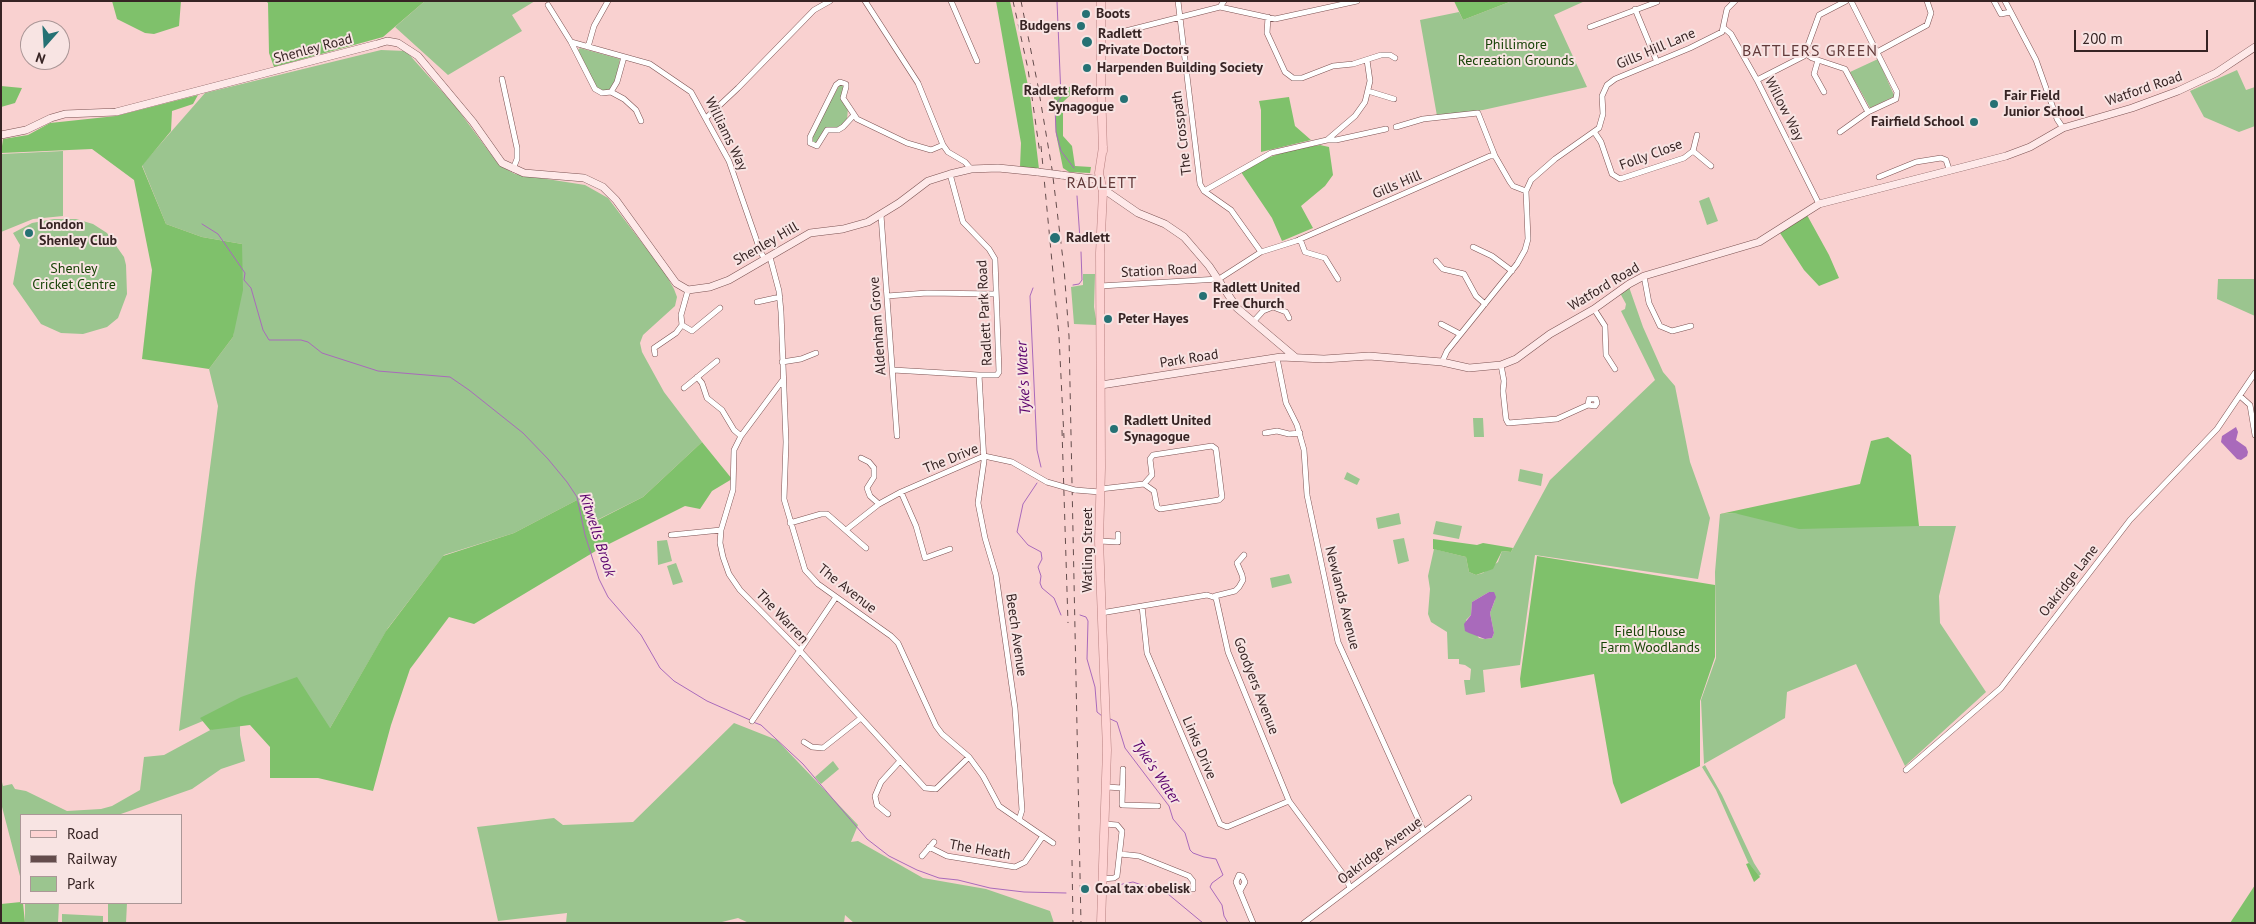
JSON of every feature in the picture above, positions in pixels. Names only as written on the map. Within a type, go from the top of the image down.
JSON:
[{"type":"main road","name":"Watling Street","points":[[1101,1],[1102,147],[1100,172],[1103,192],[1100,286],[1099,541],[1107,724],[1107,787],[1102,879],[1103,922]]},
{"type":"street","points":[[588,47],[594,26],[608,1]]},
{"type":"street","points":[[706,118],[808,16],[830,1]]},
{"type":"street","points":[[865,1],[918,83],[943,146],[948,152],[965,162],[971,169]]},
{"type":"street","points":[[951,1],[977,61]]},
{"type":"street","name":"The Crosspath","points":[[1178,1],[1200,184],[1204,191],[1231,210],[1261,252]]},
{"type":"street","points":[[1220,7],[1224,1]]},
{"type":"street","points":[[1102,37],[1220,7],[1278,18],[1357,1]]},
{"type":"street","points":[[1757,80],[1801,58],[1805,53],[1819,15],[1846,1]]},
{"type":"street","points":[[1840,132],[1868,112],[1896,99],[1898,94],[1851,1]]},
{"type":"street","points":[[1877,52],[1927,25],[1932,13],[1927,1]]},
{"type":"street","points":[[1994,1],[2001,14],[2010,12]]},
{"type":"street","points":[[2005,1],[2036,60],[2057,119],[2063,128]]},
{"type":"street","points":[[1590,28],[1657,2]]},
{"type":"street","points":[[1724,28],[1725,13],[1730,2]]},
{"type":"street","points":[[548,5],[571,42],[594,89],[602,93],[610,92],[636,110],[641,121]]},
{"type":"street","points":[[1635,9],[1657,62]]},
{"type":"street","points":[[1268,17],[1267,33],[1286,72],[1293,78],[1302,78],[1333,66],[1353,64],[1381,55],[1390,55],[1395,58]]},
{"type":"street","name":"Gills Hill Lane","points":[[1595,133],[1602,124],[1602,96],[1607,85],[1615,79],[1717,35],[1724,28]]},
{"type":"street","name":"Willow Way","points":[[1724,28],[1731,34],[1757,80],[1819,204]]},
{"type":"street","name":"Shenley Road","points":[[1,135],[26,130],[51,118],[65,114],[116,112],[387,42],[398,43],[418,56],[473,122],[502,163],[513,169]]},
{"type":"street","name":"Williams Way","points":[[571,42],[650,64],[670,76],[690,92],[729,161],[761,253],[768,258]]},
{"type":"street","name":"Watford Road","points":[[1279,358],[1324,359],[1369,356],[1442,362],[1469,368],[1501,365],[1516,359],[1550,334],[1594,309],[1629,284],[1644,276],[1759,242],[1819,204],[1949,169],[2006,156],[2030,146],[2063,128],[2132,108],[2178,91],[2216,73],[2255,47]]},
{"type":"street","points":[[1805,53],[1818,60],[1845,69],[1868,112]]},
{"type":"street","points":[[610,92],[617,82],[624,57]]},
{"type":"street","points":[[1327,140],[1355,116],[1365,102],[1370,72],[1367,60]]},
{"type":"street","points":[[1818,60],[1814,74],[1824,92]]},
{"type":"street","points":[[502,79],[517,148],[517,158],[513,169],[524,172],[584,178],[603,187],[616,200],[676,284],[688,290],[681,315],[682,325],[676,333],[654,348],[655,354]]},
{"type":"street","points":[[854,115],[838,130],[827,130],[817,146],[810,143],[810,138],[838,83],[846,84],[843,98],[854,115],[907,143],[932,150],[943,146]]},
{"type":"street","points":[[1368,91],[1394,99]]},
{"type":"street","points":[[1396,127],[1423,120],[1478,113],[1496,156],[1510,182],[1513,186],[1526,190]]},
{"type":"street","points":[[1204,191],[1271,153],[1386,129]]},
{"type":"street","points":[[1442,362],[1447,351],[1460,334],[1522,258],[1527,245],[1526,190],[1531,180],[1543,168],[1595,133]]},
{"type":"street","name":"Folly Close","points":[[1595,133],[1601,142],[1612,174],[1617,178],[1623,179],[1684,158],[1693,151],[1697,135]]},
{"type":"street","name":"Folly Close","points":[[1693,151],[1711,166]]},
{"type":"street","name":"Gills Hill","points":[[1218,279],[1261,252],[1300,239],[1490,156],[1496,156]]},
{"type":"street","points":[[1879,177],[1916,162],[1941,158],[1946,160],[1949,169]]},
{"type":"street","name":"Shenley Hill","points":[[688,290],[718,285],[810,233],[857,226],[881,215],[928,181],[950,174],[971,169],[998,168],[1101,178]]},
{"type":"street","name":"Radlett Park Road","points":[[950,174],[963,222],[993,253],[1000,369],[997,375],[979,375]]},
{"type":"street","points":[[1103,192],[1109,193],[1138,213],[1165,224],[1184,237],[1218,279],[1237,308],[1282,348],[1295,357]]},
{"type":"street","name":"Aldenham Grove","points":[[881,215],[897,436]]},
{"type":"street","points":[[1300,239],[1305,252],[1325,258],[1338,279]]},
{"type":"street","points":[[1473,248],[1492,256],[1512,271]]},
{"type":"street","name":"The Avenue","points":[[768,258],[780,297],[786,442],[784,499],[805,570],[818,584],[898,643],[936,726],[948,740],[969,757],[983,776],[999,806],[1053,843]]},
{"type":"street","points":[[1436,262],[1443,269],[1464,274],[1476,296],[1485,304]]},
{"type":"street","points":[[1644,276],[1649,303],[1660,326],[1672,331],[1691,326]]},
{"type":"street","name":"Station Road","points":[[1100,286],[1218,279]]},
{"type":"street","points":[[888,296],[927,293],[996,294]]},
{"type":"street","points":[[757,302],[780,297]]},
{"type":"street","points":[[1253,322],[1263,311],[1273,307],[1286,312],[1289,318]]},
{"type":"street","points":[[682,325],[693,331],[720,308]]},
{"type":"street","points":[[1594,309],[1605,326],[1606,355],[1614,369]]},
{"type":"street","points":[[1441,324],[1460,334]]},
{"type":"street","points":[[1279,358],[1282,348]]},
{"type":"street","points":[[782,362],[801,359],[816,353]]},
{"type":"street","name":"Park Road","points":[[1101,385],[1279,358]]},
{"type":"street","name":"Newlands Avenue","points":[[1279,358],[1286,404],[1300,433],[1305,452],[1304,474],[1338,642],[1424,832]]},
{"type":"street","points":[[684,388],[717,360]]},
{"type":"street","points":[[1501,365],[1504,381],[1503,392],[1506,419],[1508,423],[1557,419],[1588,405]]},
{"type":"street","points":[[893,370],[979,375]]},
{"type":"street","name":"Oakridge Lane","points":[[1906,770],[2001,688],[2130,520],[2208,440],[2255,373]]},
{"type":"street","name":"Beech Avenue","points":[[979,375],[984,456],[978,502],[983,531],[996,575],[1015,708],[1022,810],[1019,820]]},
{"type":"street","points":[[697,377],[702,383],[707,398],[722,410],[734,430],[741,436]]},
{"type":"street","name":"The Warren","points":[[782,381],[741,436],[734,450],[734,490],[721,530],[723,557],[734,581],[925,788],[936,789],[969,757]]},
{"type":"street","points":[[2240,396],[2250,405],[2255,435]]},
{"type":"street","points":[[1265,433],[1277,431],[1293,435],[1300,433]]},
{"type":"street","points":[[1212,446],[1216,449],[1222,496],[1220,500],[1158,509],[1154,491],[1144,484],[1152,475],[1150,459],[1153,455],[1212,446]]},
{"type":"street","name":"The Drive","points":[[846,530],[879,504],[901,492],[984,456],[1012,462],[1047,482],[1074,490],[1100,491],[1144,484]]},
{"type":"street","points":[[861,458],[869,462],[874,468],[874,477],[867,488],[870,496],[879,504]]},
{"type":"street","points":[[901,492],[916,526],[925,558],[950,549]]},
{"type":"street","points":[[790,523],[827,514],[866,548]]},
{"type":"street","points":[[671,535],[721,530]]},
{"type":"street","points":[[1099,541],[1118,542],[1118,534]]},
{"type":"street","points":[[1101,613],[1206,595],[1215,596],[1235,591],[1242,584],[1242,575],[1237,562],[1244,555]]},
{"type":"street","name":"Goodyers Avenue","points":[[1215,596],[1228,652],[1289,801],[1346,878],[1350,888]]},
{"type":"street","points":[[752,721],[798,650],[836,597]]},
{"type":"street","name":"Links Drive","points":[[1142,606],[1147,653],[1220,824],[1227,827],[1289,801]]},
{"type":"street","points":[[804,742],[812,747],[823,748],[861,718]]},
{"type":"street","points":[[888,814],[877,805],[875,796],[881,782],[900,761]]},
{"type":"street","points":[[1123,770],[1122,805],[1158,806]]},
{"type":"street","points":[[1107,787],[1122,788]]},
{"type":"street","name":"Oakridge Avenue","points":[[1304,923],[1469,798]]},
{"type":"street","points":[[1102,879],[1117,876],[1120,854],[1121,829],[1117,824],[1105,824]]},
{"type":"street","name":"The Heath","points":[[929,848],[947,856],[1015,868],[1026,862],[1043,836]]},
{"type":"street","name":"The Heath","points":[[922,856],[934,842]]},
{"type":"street","points":[[1120,854],[1143,858],[1189,876],[1193,881],[1193,889]]},
{"type":"street","name":"Goodyers Avenue","points":[[1346,878],[1355,884]]},
{"type":"street","points":[[1240,891],[1253,923]]},
{"type":"green space","points":[[112,1],[181,1],[179,26],[154,34],[145,33],[117,19]]},
{"type":"green space","points":[[266,1],[425,1],[383,37],[274,67],[269,53],[268,3]]},
{"type":"green space","points":[[425,1],[535,1],[512,15],[522,31],[448,75],[395,27]]},
{"type":"green space","points":[[996,1],[1010,1],[1030,95],[1039,169],[1020,167],[1021,143]]},
{"type":"green space","points":[[1454,1],[1512,1],[1463,20]]},
{"type":"green space","name":"Phillimore Recreation Grounds","points":[[1512,1],[1585,1],[1554,15],[1587,87],[1483,110],[1437,116],[1420,20],[1459,12],[1463,20]]},
{"type":"green space","points":[[580,48],[620,59],[615,83],[610,90],[596,89],[578,50]]},
{"type":"green space","points":[[381,50],[406,51],[456,107],[499,165],[515,174],[585,185],[608,198],[665,273],[674,289],[677,297],[675,306],[643,335],[640,343],[642,352],[664,392],[702,442],[643,497],[593,522],[577,500],[514,533],[444,555],[388,628],[330,728],[234,708],[179,731],[195,583],[218,406],[209,369],[233,337],[242,244],[202,237],[166,224],[142,165],[205,93]]},
{"type":"green space","points":[[1878,59],[1894,95],[1870,108],[1850,72]]},
{"type":"green space","points":[[2237,70],[2246,90],[2255,87],[2255,126],[2239,132],[2204,117],[2190,91]]},
{"type":"green space","points":[[840,84],[844,85],[842,96],[848,108],[847,120],[839,127],[826,128],[818,143],[814,145],[810,139]]},
{"type":"green space","points":[[1,86],[22,88],[15,103],[1,107]]},
{"type":"green space","points":[[1080,86],[1063,102],[1063,136],[1072,146],[1075,166],[1091,167],[1090,173],[1069,172],[1063,168],[1056,134],[1054,96],[1056,88]]},
{"type":"green space","points":[[198,95],[193,104],[172,111],[171,131],[142,166],[166,224],[202,237],[242,244],[243,290],[233,337],[209,369],[142,359],[152,270],[134,180],[92,149],[1,153],[3,139],[28,135],[50,123],[116,116]]},
{"type":"green space","points":[[1289,97],[1295,126],[1311,140],[1261,152],[1261,110],[1259,101]]},
{"type":"green space","points":[[1320,145],[1329,147],[1333,175],[1325,186],[1301,206],[1313,228],[1282,241],[1272,218],[1241,172],[1261,160],[1291,150]]},
{"type":"green space","points":[[63,151],[63,216],[33,219],[1,232],[1,154]]},
{"type":"green space","points":[[1709,197],[1718,221],[1707,225],[1699,201]]},
{"type":"green space","points":[[1807,215],[1829,255],[1839,278],[1819,286],[1804,270],[1780,233]]},
{"type":"green space","name":"Shenley Cricket Centre","points":[[54,219],[76,219],[93,224],[107,233],[124,257],[127,294],[118,318],[107,327],[83,334],[61,333],[41,324],[13,284],[20,245],[13,233],[32,223]]},
{"type":"green space","points":[[1083,274],[1095,274],[1094,307],[1097,325],[1074,324],[1071,287],[1083,285]]},
{"type":"green space","points":[[2218,279],[2255,279],[2255,316],[2217,299]]},
{"type":"green space","points":[[1629,287],[1643,327],[1663,372],[1675,386],[1690,462],[1710,518],[1698,579],[1535,555],[1520,665],[1483,670],[1485,692],[1466,695],[1464,680],[1470,680],[1471,669],[1459,664],[1459,659],[1448,659],[1447,632],[1431,622],[1428,614],[1430,589],[1428,576],[1434,549],[1466,557],[1469,572],[1476,575],[1483,573],[1498,562],[1502,551],[1511,552],[1550,480],[1655,380],[1621,311],[1625,309],[1626,304],[1620,293]],"holes":[[[1489,592],[1495,600],[1490,613],[1494,633],[1492,638],[1479,638],[1466,620],[1471,615],[1472,602]]]},
{"type":"green space","points":[[1473,418],[1483,418],[1484,437],[1474,437]]},
{"type":"green space","points":[[1888,437],[1911,455],[1919,526],[1799,529],[1734,513],[1720,514],[1860,484],[1871,441]]},
{"type":"green space","points":[[702,442],[732,479],[712,491],[700,509],[685,506],[599,549],[474,624],[449,617],[410,669],[391,725],[373,791],[318,778],[270,778],[270,747],[250,725],[210,730],[200,718],[241,697],[297,677],[330,728],[386,631],[443,556],[514,533],[577,500],[594,522],[643,497]]},
{"type":"green space","points":[[1520,469],[1543,474],[1541,486],[1518,481]]},
{"type":"green space","points":[[1347,472],[1360,479],[1357,485],[1344,479]]},
{"type":"green space","points":[[1399,513],[1401,524],[1378,529],[1376,518]]},
{"type":"green space","points":[[1734,513],[1907,526],[1956,526],[1939,596],[1940,623],[1986,692],[1905,766],[1856,664],[1787,692],[1785,718],[1704,764],[1701,700],[1716,658],[1715,572],[1720,514]]},
{"type":"green space","points":[[1436,521],[1462,526],[1459,539],[1433,534]]},
{"type":"green space","points":[[1404,538],[1409,561],[1398,564],[1393,540]]},
{"type":"green space","points":[[1433,539],[1477,545],[1483,543],[1513,548],[1511,552],[1502,551],[1493,569],[1476,575],[1469,572],[1466,557],[1433,549]]},
{"type":"green space","points":[[667,540],[672,561],[658,565],[657,541]]},
{"type":"green space","name":"Field House Farm Woodlands","points":[[1537,556],[1715,585],[1715,657],[1700,701],[1700,766],[1621,804],[1613,783],[1594,674],[1521,688],[1520,679]]},
{"type":"green space","points":[[676,563],[683,582],[673,585],[667,566]]},
{"type":"green space","points":[[1289,574],[1292,583],[1272,588],[1270,578]]},
{"type":"green space","points":[[227,721],[240,722],[240,735],[245,761],[221,769],[192,789],[121,814],[20,814],[20,876],[1,803],[1,778],[3,786],[12,784],[15,789],[26,791],[67,811],[101,809],[112,806],[140,790],[144,757],[164,755]]},
{"type":"green space","points":[[734,723],[777,740],[858,825],[851,842],[858,841],[923,878],[986,889],[1050,911],[1054,923],[854,923],[845,915],[844,923],[749,923],[738,918],[718,923],[566,923],[567,913],[498,921],[477,827],[554,818],[563,825],[633,822]]},
{"type":"green space","points":[[833,761],[839,769],[821,784],[815,777]]},
{"type":"green space","points":[[1705,765],[1761,874],[1759,876],[1748,862],[1716,790],[1702,767]]},
{"type":"green space","points":[[1749,863],[1760,877],[1754,882],[1746,864]]},
{"type":"green space","points":[[2255,885],[2255,923],[2230,923],[2234,917]]},
{"type":"green space","points":[[20,902],[20,904],[23,904],[25,923],[1,923],[1,904]]},
{"type":"green space","points":[[25,904],[59,904],[58,923],[25,923]]},
{"type":"green space","points":[[108,904],[127,904],[126,923],[108,923]]},
{"type":"green space","points":[[62,914],[103,916],[103,923],[62,923]]},
{"type":"shaded area","points":[[2236,427],[2238,432],[2236,440],[2246,447],[2248,452],[2247,456],[2241,460],[2237,459],[2221,442],[2222,436]]},
{"type":"shaded area","points":[[1489,592],[1494,592],[1496,597],[1490,613],[1494,633],[1492,638],[1485,639],[1465,631],[1464,624],[1471,615],[1472,602]]},
{"type":"waterway","name":"Tyke's Water","points":[[1057,1],[1061,97],[1055,106],[1056,132],[1061,151],[1074,168]]},
{"type":"waterway","name":"Tyke's Water","points":[[1077,196],[1080,239]]},
{"type":"waterway","name":"Kitwells Brook","points":[[202,224],[218,234],[245,273],[244,280],[251,288],[263,330],[269,340],[301,340],[308,342],[322,353],[378,371],[450,377],[523,433],[548,459],[577,497],[585,535],[599,579],[608,597],[641,635],[660,668],[674,681],[707,701],[750,720]]},
{"type":"waterway","name":"Tyke's Water","points":[[1073,285],[1079,284],[1082,280],[1081,252]]},
{"type":"waterway","name":"Tyke's Water","points":[[1033,288],[1030,296],[1037,450],[1041,467]]},
{"type":"waterway","name":"Tyke's Water","points":[[1037,483],[1023,504],[1017,532],[1028,545],[1041,552],[1042,559],[1038,567],[1041,576],[1040,583],[1042,588],[1054,598],[1061,615]]},
{"type":"waterway","name":"Tyke's Water","points":[[1080,615],[1086,617],[1088,621],[1087,659],[1095,687],[1097,712],[1102,716]]},
{"type":"waterway","name":"Tyke's Water","points":[[1108,718],[1117,722],[1125,748],[1169,806],[1173,819],[1185,833],[1190,850],[1204,857],[1216,859],[1223,875],[1212,883],[1210,887],[1222,905],[1224,916],[1228,923]]},
{"type":"waterway","name":"Kitwells Brook","points":[[753,722],[761,725],[803,764],[867,839],[889,856],[917,870],[939,878],[958,880],[990,888],[1024,892],[1066,893]]},
{"type":"waterway","name":"Kitwells Brook","points":[[1108,887],[1133,882],[1168,894],[1203,923]]},
{"type":"railway","points":[[1013,1],[1028,69],[1040,154]]},
{"type":"railway","points":[[1021,1],[1052,169],[1064,268],[1069,336],[1081,923]]},
{"type":"railway","points":[[1041,146],[1059,336],[1064,438]]},
{"type":"railway","points":[[1062,430],[1068,623]]},
{"type":"railway","points":[[1072,860],[1073,923]]},
{"type":"place","name":"Boots","points":[[1086,14]]},
{"type":"place","name":"Budgens","points":[[1081,26]]},
{"type":"place","name":"Radlett Private Doctors","points":[[1087,42]]},
{"type":"place","name":"Harpenden Building Society","points":[[1087,68]]},
{"type":"place","name":"Radlett Reform Synagogue","points":[[1124,99]]},
{"type":"place","name":"Fair Field Junior School","points":[[1994,104]]},
{"type":"place","name":"Fairfield School","points":[[1974,122]]},
{"type":"place","name":"London Shenley Club","points":[[29,233]]},
{"type":"place","name":"Radlett","points":[[1055,238]]},
{"type":"place","name":"Radlett United Free Church","points":[[1203,296]]},
{"type":"place","name":"Peter Hayes","points":[[1108,319]]},
{"type":"place","name":"Radlett United Synagogue","points":[[1114,429]]},
{"type":"place","name":"Coal tax obelisk","points":[[1085,889]]},
{"type":"district","name":"BATTLERS GREEN","points":[[1810,51]]},
{"type":"district","name":"RADLETT","points":[[1102,183]]}]
